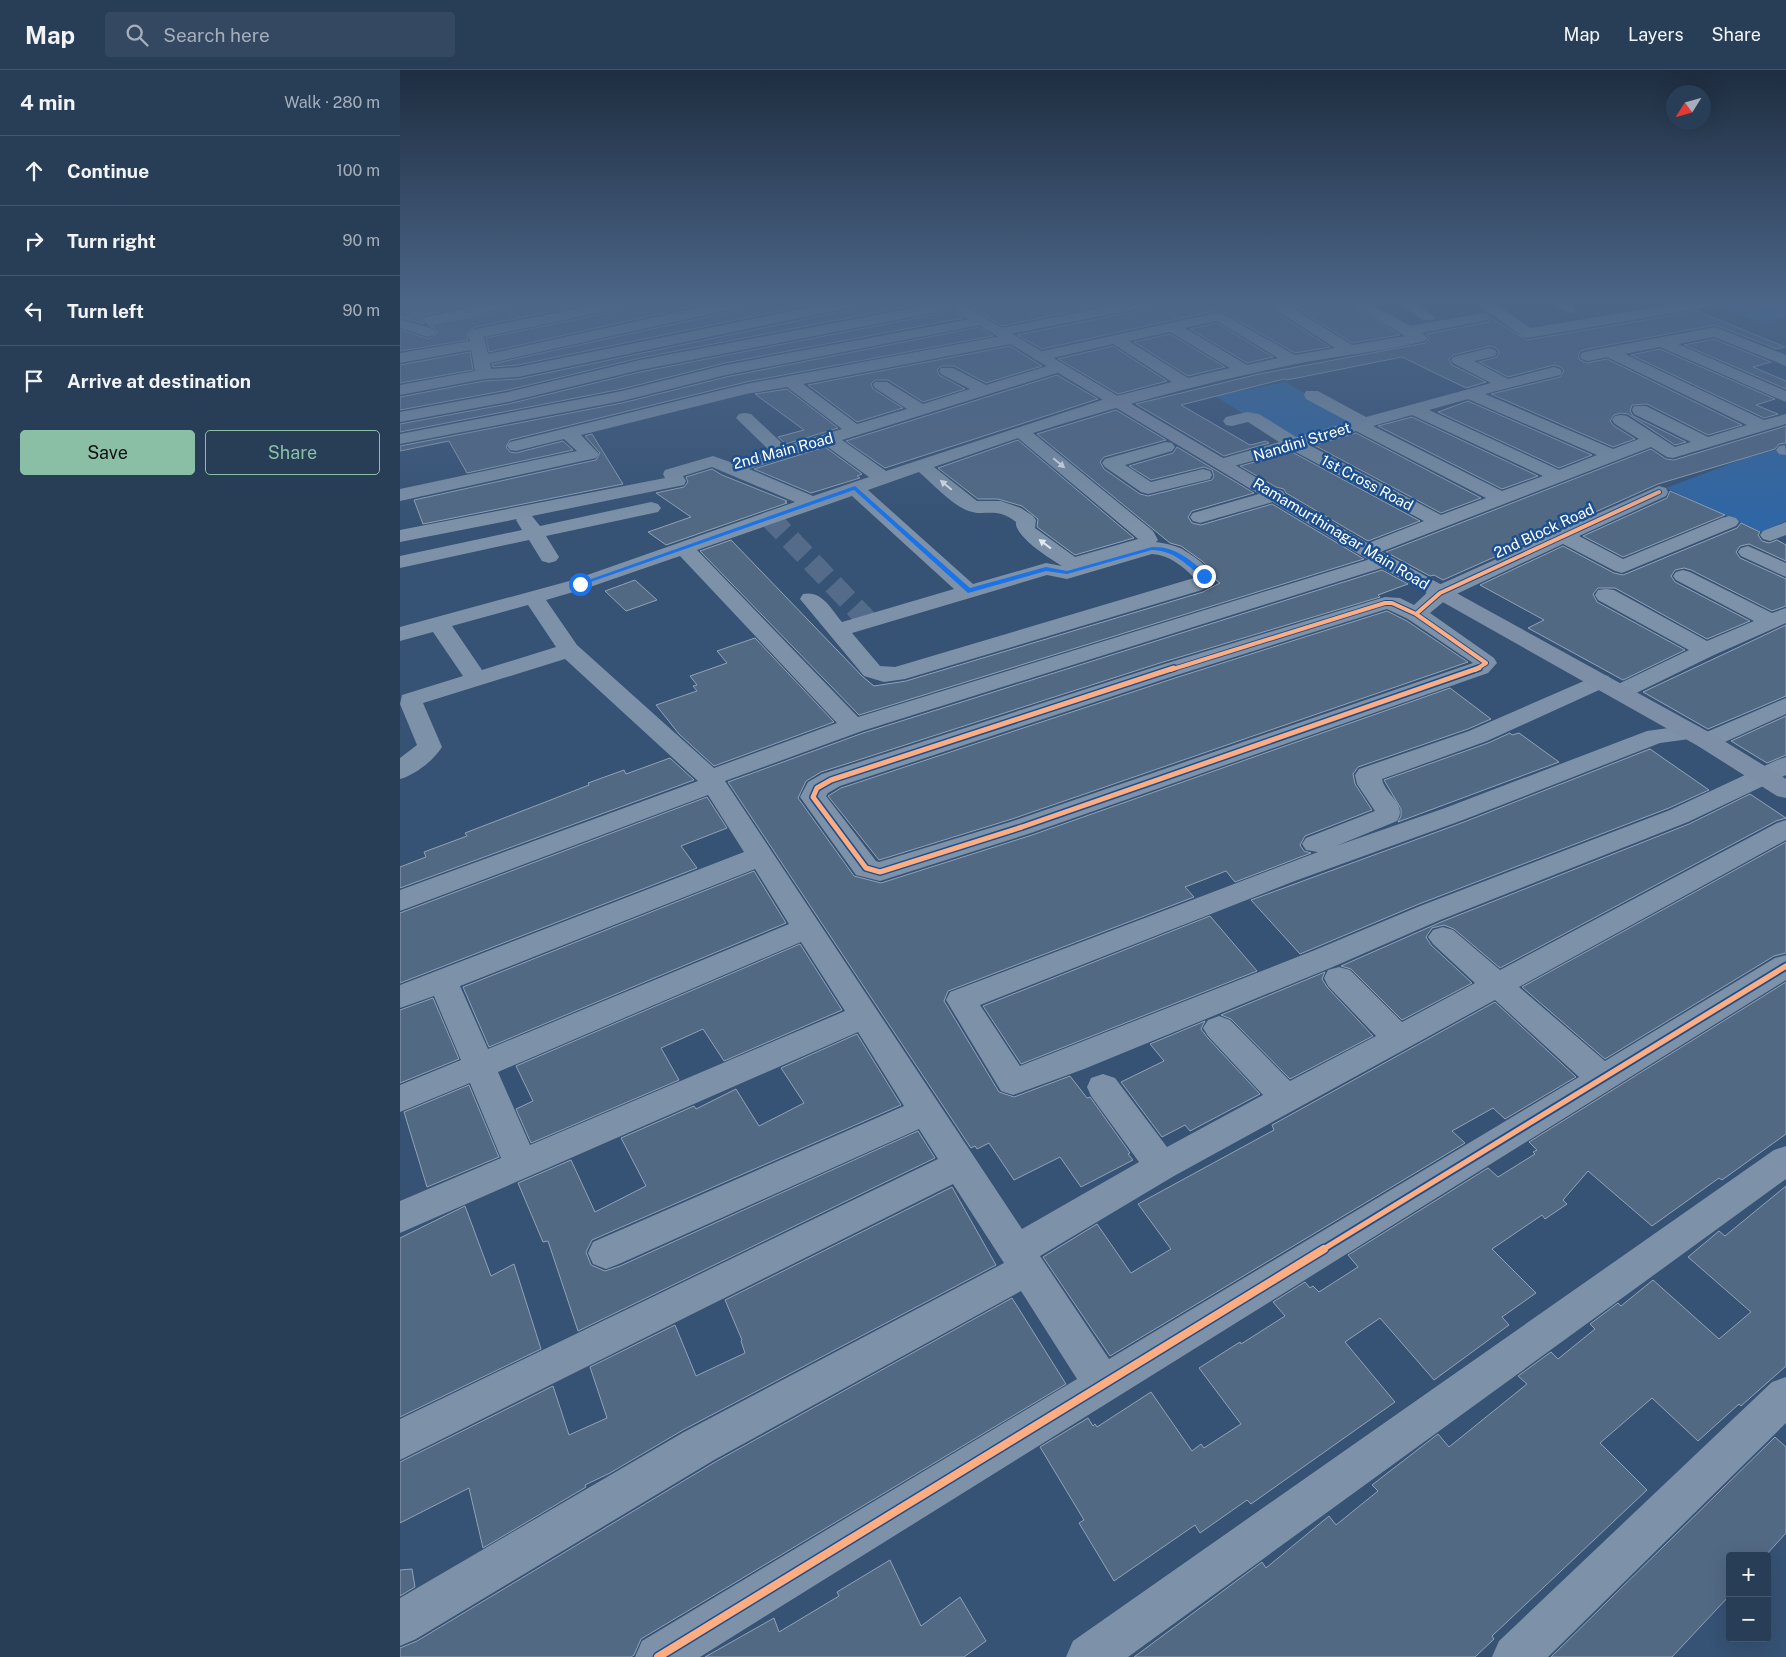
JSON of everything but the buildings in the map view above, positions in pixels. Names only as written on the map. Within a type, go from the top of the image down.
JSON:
[{"type":"main road","name":"Ramamurthinagar Main Road","points":[[1072,377],[1114,402],[1173,443],[1228,467],[1440,593],[1699,737],[1779,777]]},
{"type":"street","points":[[400,390],[434,377]]},
{"type":"street","points":[[400,417],[508,397],[590,377]]},
{"type":"street","points":[[400,439],[622,396],[697,377]]},
{"type":"street","points":[[733,377],[746,389]]},
{"type":"street","points":[[516,446],[746,389],[813,377]]},
{"type":"street","points":[[959,377],[984,390]]},
{"type":"street","name":"2nd Main Road","points":[[400,536],[677,481],[672,474],[713,461],[731,469],[1027,377]]},
{"type":"street","points":[[1175,377],[1184,383]]},
{"type":"street","points":[[400,634],[580,584],[682,547],[1021,432],[1114,402],[1211,377]]},
{"type":"street","points":[[1492,377],[1504,383]]},
{"type":"street","name":"Nandini Street","points":[[1173,443],[1111,463],[1148,488],[1202,476],[1294,444],[1360,424],[1469,392],[1531,377]]},
{"type":"street","points":[[1661,377],[1763,426]]},
{"type":"street","points":[[1741,377],[1786,397]]},
{"type":"street","points":[[790,382],[855,431]]},
{"type":"street","points":[[882,386],[921,410]]},
{"type":"street","points":[[1469,392],[1612,455]]},
{"type":"street","points":[[1312,395],[1360,424],[1501,498]]},
{"type":"street","points":[[1414,409],[1558,476]]},
{"type":"street","points":[[1640,410],[1707,443]]},
{"type":"street","name":"1st Cross Road","points":[[1232,421],[1247,417],[1253,418],[1294,444],[1440,522]]},
{"type":"street","points":[[746,418],[782,453]]},
{"type":"street","points":[[1621,420],[1673,453],[1786,419]]},
{"type":"street","points":[[922,465],[970,505],[987,509],[1000,506],[1010,509],[1026,520],[1025,527],[1027,531],[1068,561],[1082,562],[1148,540],[1146,535],[1021,432]]},
{"type":"street","points":[[400,495],[590,454],[568,433]]},
{"type":"street","points":[[828,439],[883,478]]},
{"type":"street","points":[[400,901],[853,726],[1376,556],[1440,522],[1652,440]]},
{"type":"street","points":[[1173,443],[1160,454],[1177,470],[1202,476]]},
{"type":"street","points":[[731,469],[814,503]]},
{"type":"street","points":[[855,488],[968,591]]},
{"type":"street","name":"2nd Block Road","points":[[1416,614],[1440,593],[1659,492]]},
{"type":"street","points":[[1200,517],[1276,495]]},
{"type":"street","points":[[400,562],[651,508]]},
{"type":"street","points":[[521,511],[533,534],[549,557]]},
{"type":"street","points":[[1563,536],[1622,567],[1729,522]]},
{"type":"street","points":[[682,547],[853,726]]},
{"type":"street","points":[[811,599],[872,671],[884,675],[897,674],[1195,586],[1204,581],[1204,576],[1176,553],[1164,548],[1152,548],[1067,573],[1046,569],[838,630]]},
{"type":"street","points":[[1748,552],[1786,571]]},
{"type":"street","points":[[1684,576],[1778,618]]},
{"type":"street","points":[[1606,596],[1706,650]]},
{"type":"street","points":[[534,598],[569,650],[712,781],[1103,1385]]},
{"type":"street","points":[[1385,603],[1392,603],[1416,614],[1481,658],[1486,664],[1480,668],[1176,774],[892,870],[880,872],[866,868],[813,797],[817,788],[831,780],[1169,670],[1385,603]]},
{"type":"street","points":[[984,980],[1388,815],[1388,808],[1370,784],[1368,775],[1478,736],[1706,650],[1778,618]]},
{"type":"street","points":[[439,624],[477,679]]},
{"type":"street","points":[[400,771],[430,747],[405,700],[569,650]]},
{"type":"street","points":[[1779,777],[1430,913],[1326,958],[1073,1060],[1013,1082],[961,1000],[1282,874],[1454,814],[1656,736],[1699,737],[1786,705]]},
{"type":"street","points":[[400,1623],[698,1446],[1022,1260],[1162,1166],[1786,829]]},
{"type":"street","points":[[400,997],[761,856]]},
{"type":"street","points":[[400,1099],[807,928]]},
{"type":"street","points":[[1443,937],[1603,1079]]},
{"type":"street","points":[[658,1657],[1786,966]]},
{"type":"street","points":[[1339,978],[1399,1039]]},
{"type":"street","points":[[442,980],[521,1164]]},
{"type":"street","points":[[400,1217],[864,1016]]},
{"type":"street","points":[[1219,1028],[1286,1098]]},
{"type":"street","points":[[1103,1087],[1162,1166]]},
{"type":"street","points":[[606,1253],[926,1112]]},
{"type":"street","points":[[1089,1657],[1786,1160]]},
{"type":"street","points":[[400,1440],[960,1164]]},
{"type":"street","points":[[1515,1657],[1786,1396]]},
{"type":"shaded area","points":[[1285,382],[1355,421],[1288,441],[1215,396]]},
{"type":"shaded area","points":[[1786,447],[1786,521],[1762,532],[1666,488],[1743,459]]},
{"type":"tunnel","points":[[769,517],[868,621]]},
{"type":"cycle path","points":[[1416,614],[1392,603],[1385,603],[1169,670],[831,780],[817,788],[813,797],[866,868],[880,872],[1022,827],[1480,668],[1486,663],[1481,658],[1416,614],[1440,593],[1659,492]]},
{"type":"cycle path","points":[[658,1657],[1786,966]]},
{"type":"route","points":[[580,584],[855,488],[864,494],[968,591],[1046,569],[1067,573],[1152,548],[1164,548],[1176,553],[1204,576]]}]
